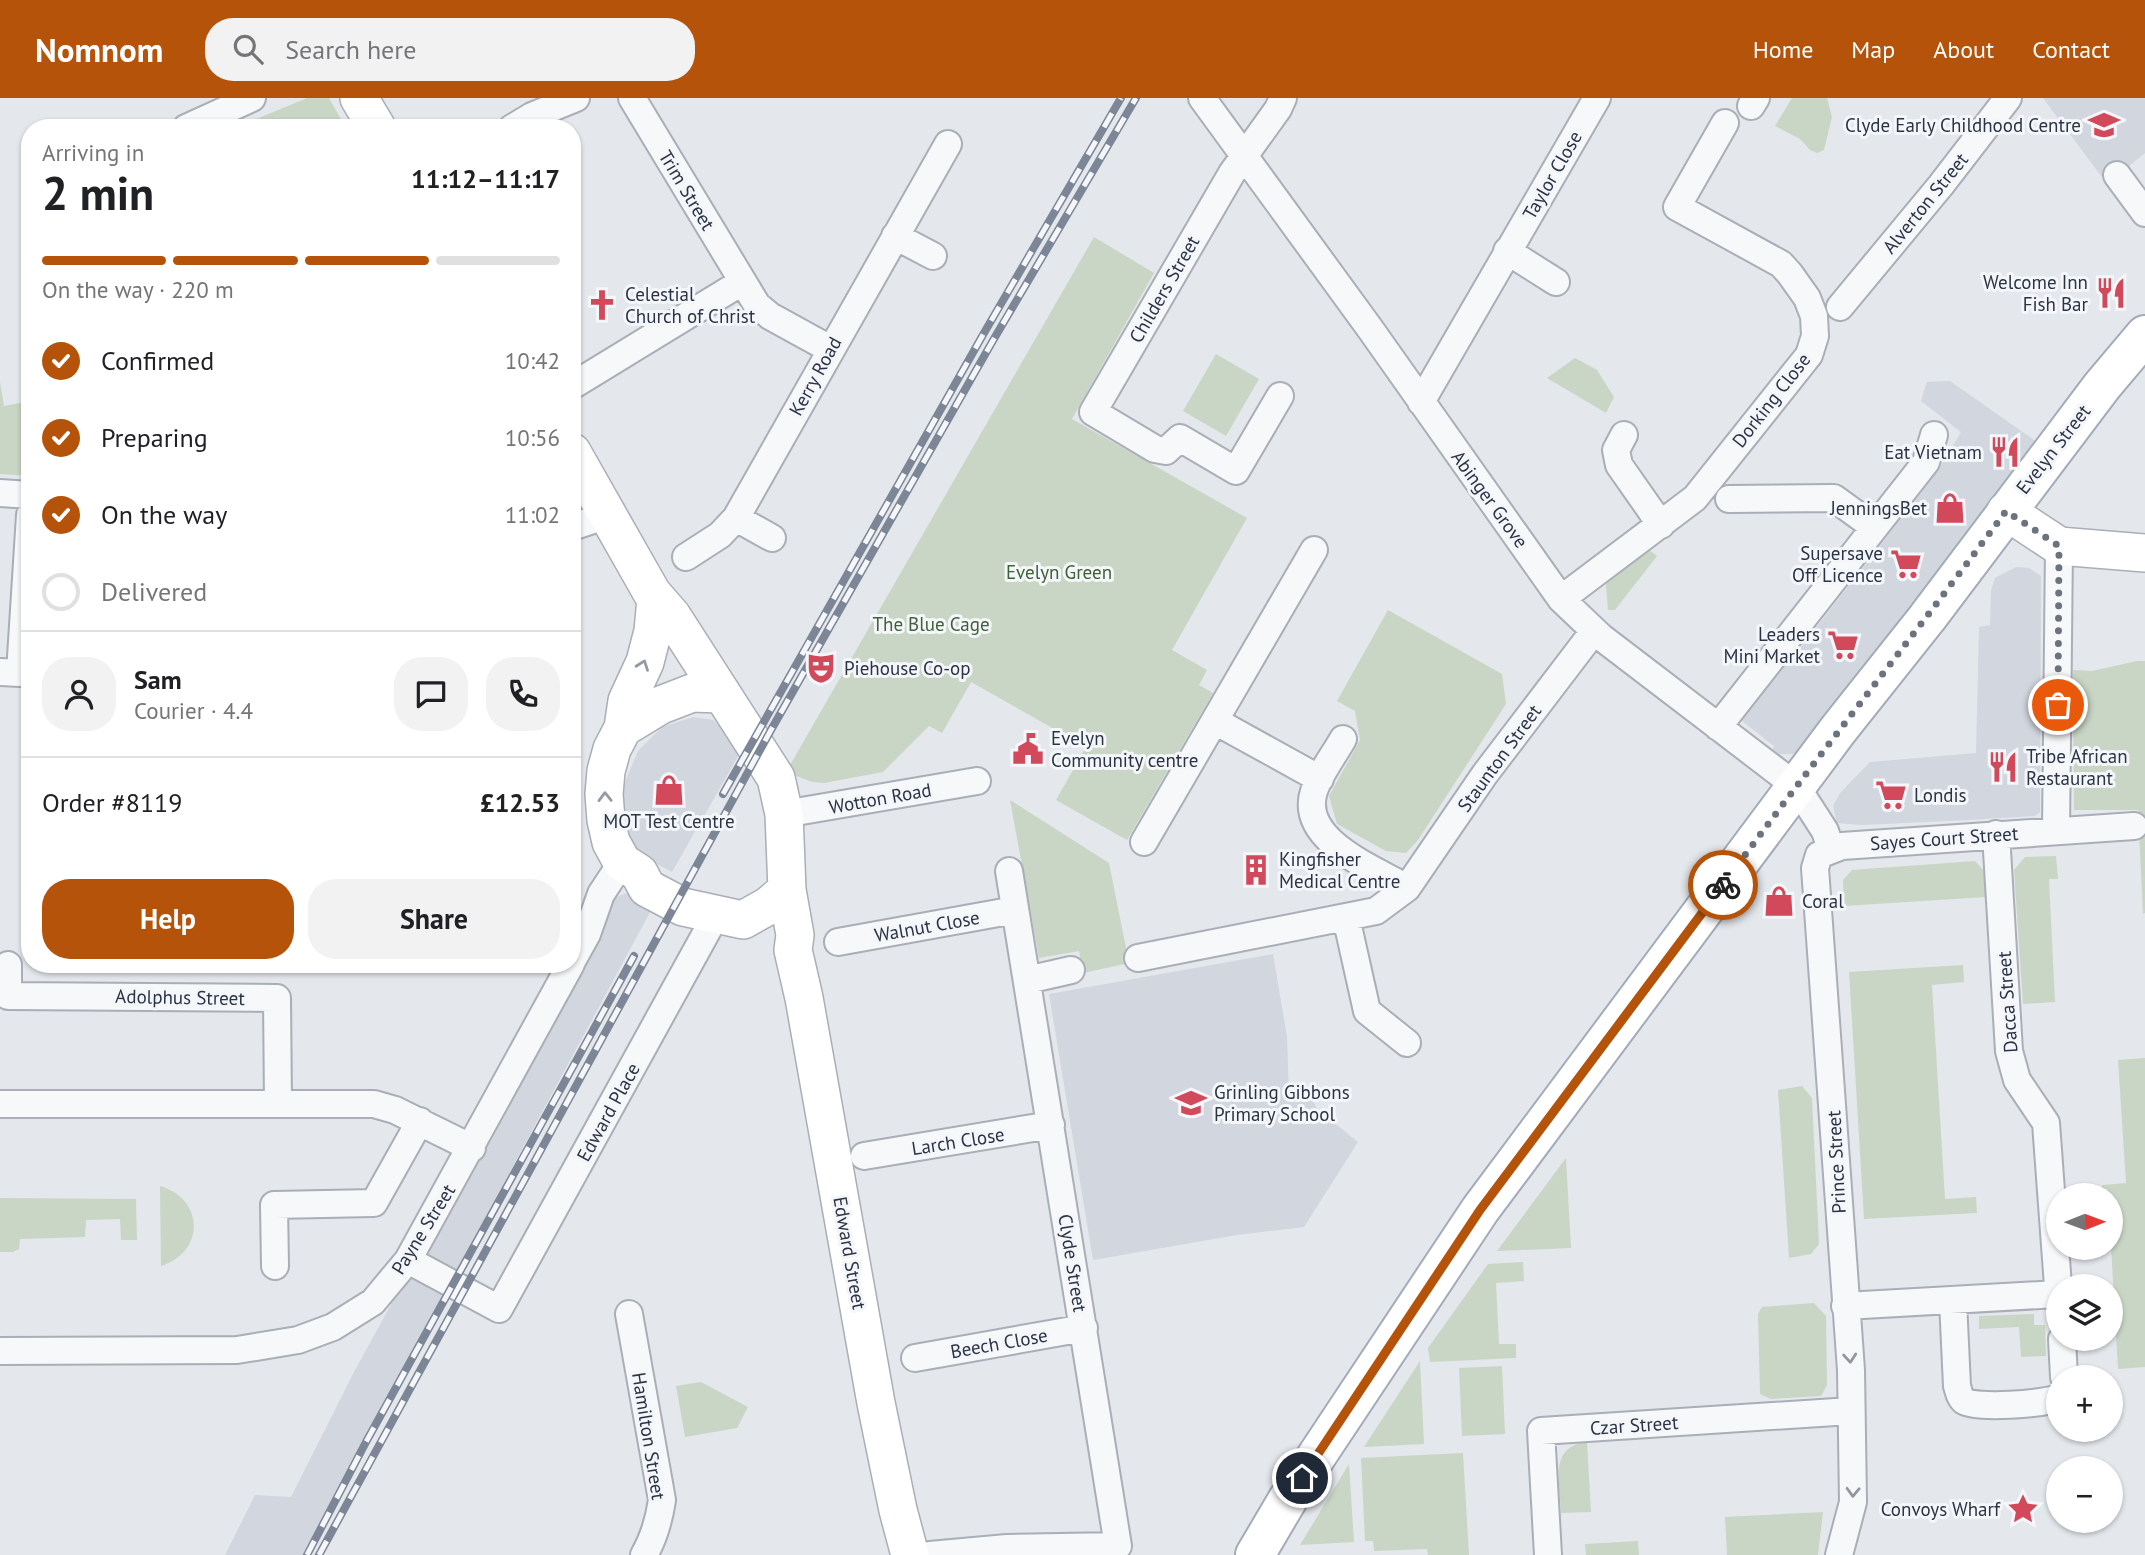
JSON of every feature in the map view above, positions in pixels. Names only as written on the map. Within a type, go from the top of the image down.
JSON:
[{"type":"main road","name":"Evelyn Street","points":[[1255,1555],[1288,1499],[1480,1210],[1796,786],[2102,386],[2145,335]]},
{"type":"street","points":[[206,119],[252,98]]},
{"type":"street","points":[[359,98],[372,119]]},
{"type":"street","points":[[527,119],[576,98]]},
{"type":"street","name":"Trim Street","points":[[632,98],[757,305],[770,316],[830,349]]},
{"type":"street","name":"Abinger Grove","points":[[1202,98],[1561,599],[1594,631],[1796,786]]},
{"type":"street","name":"Childers Street","points":[[1280,396],[1236,471],[1180,438],[1166,451],[1155,449],[1093,412],[1232,173],[1283,98]]},
{"type":"street","name":"Taylor Close","points":[[1421,402],[1597,98]]},
{"type":"street","name":"Alverton Street","points":[[1840,307],[1941,185],[2008,98]]},
{"type":"street","name":"Dorking Close","points":[[1561,599],[1695,499],[1809,355],[1815,336],[1814,317],[1807,298],[1781,264],[1677,207],[1726,123]]},
{"type":"street","name":"Kerry Road","points":[[686,557],[720,535],[736,517],[948,144]]},
{"type":"street","points":[[2118,176],[2145,213]]},
{"type":"street","points":[[895,236],[933,256]]},
{"type":"street","points":[[1507,251],[1556,282]]},
{"type":"street","points":[[581,380],[742,282]]},
{"type":"street","points":[[1624,435],[1616,450],[1619,465],[1661,524]]},
{"type":"street","points":[[1718,727],[1926,462],[1934,435]]},
{"type":"street","name":"Edward Street","points":[[581,468],[656,599],[672,616],[771,769],[778,785],[784,814],[787,890],[795,935],[793,950],[804,998],[876,1403],[910,1555]]},
{"type":"street","points":[[0,493],[21,494]]},
{"type":"street","points":[[1729,499],[1834,498],[1874,527]]},
{"type":"street","points":[[2006,511],[2059,546],[2145,553]]},
{"type":"street","points":[[581,524],[608,515]]},
{"type":"street","points":[[736,517],[772,538]]},
{"type":"street","points":[[2056,831],[2059,546]]},
{"type":"street","points":[[1144,842],[1314,550]]},
{"type":"street","points":[[656,599],[645,662],[627,701],[623,728],[612,749],[606,771],[604,794],[611,842],[630,867],[657,873],[721,915],[782,941],[793,950]]},
{"type":"street","name":"Staunton Street","points":[[1138,958],[1376,911],[1407,888],[1485,774],[1594,631]]},
{"type":"street","points":[[0,672],[20,673],[21,657]]},
{"type":"street","points":[[623,728],[661,705],[692,693],[720,694]]},
{"type":"street","points":[[1215,720],[1320,779]]},
{"type":"street","points":[[1343,739],[1313,793],[1312,814],[1319,831],[1332,844],[1407,888]]},
{"type":"street","name":"Wotton Road","points":[[784,814],[977,781]]},
{"type":"street","points":[[1796,786],[1825,831],[1831,849]]},
{"type":"street","name":"Sayes Court Street","points":[[1831,849],[1996,834],[2134,826]]},
{"type":"street","name":"Dacca Street","points":[[1996,834],[2009,1051],[2017,1080],[2046,1124],[2057,1274]]},
{"type":"street","name":"Prince Street","points":[[1831,849],[1819,855],[1815,869],[1851,1411],[1853,1502],[1839,1555]]},
{"type":"street","name":"Payne Street","points":[[581,945],[601,894],[630,867]]},
{"type":"street","name":"Clyde Street","points":[[1007,1552],[1118,1546],[1009,872]]},
{"type":"street","points":[[721,915],[768,906],[787,890]]},
{"type":"street","name":"Walnut Close","points":[[838,942],[1015,910]]},
{"type":"street","name":"Edward Place","points":[[408,1260],[499,1309],[721,915]]},
{"type":"street","points":[[1346,917],[1367,1011],[1407,1043]]},
{"type":"street","name":"Adolphus Street","points":[[8,964],[8,996],[278,998],[278,1104]]},
{"type":"street","points":[[1027,980],[1071,971]]},
{"type":"street","name":"Payne Street","points":[[0,1351],[237,1350],[298,1340],[333,1327],[373,1302],[408,1260],[472,1148],[566,973]]},
{"type":"street","points":[[0,1104],[374,1104],[420,1121],[472,1148]]},
{"type":"street","points":[[275,1266],[274,1205],[374,1203],[420,1121]]},
{"type":"street","name":"Larch Close","points":[[864,1156],[1051,1125]]},
{"type":"street","points":[[1845,1306],[2046,1295]]},
{"type":"street","points":[[1953,1301],[1959,1396],[1964,1401],[1979,1405],[2046,1401]]},
{"type":"street","name":"Hamilton Street","points":[[629,1314],[662,1500],[659,1522],[643,1555]]},
{"type":"street","name":"Beech Close","points":[[915,1358],[1084,1328]]},
{"type":"street","name":"Czar Street","points":[[1548,1555],[1541,1431],[1851,1411]]},
{"type":"street","points":[[930,1555],[1007,1552]]},
{"type":"shaded area","name":"Clyde Early Childhood Centre","points":[[2043,98],[2145,98],[2145,153],[2107,184]]},
{"type":"shaded area","points":[[1950,381],[2041,445],[1798,754],[1778,754],[1772,751],[1774,746],[1737,717],[1780,660],[1787,665],[1937,472],[1961,432],[1921,401],[1927,382]]},
{"type":"shaded area","points":[[2016,567],[2029,568],[2041,576],[2040,812],[2035,816],[1969,820],[1862,825],[1837,823],[1833,806],[1840,793],[1870,762],[1976,753],[1979,627],[1990,625],[1991,590],[1995,578]]},
{"type":"shaded area","points":[[693,717],[713,720],[728,734],[740,753],[672,872],[638,854],[626,832],[622,789],[638,751],[662,727]]},
{"type":"shaded area","points":[[634,890],[655,903],[303,1555],[225,1555],[255,1495],[291,1497],[354,1372],[573,973],[581,973],[581,958],[614,898]]},
{"type":"shaded area","name":"Grinling Gibbons Primary School","points":[[1273,954],[1287,1037],[1289,1096],[1310,1095],[1318,1110],[1358,1142],[1304,1227],[1237,1235],[1093,1260],[1049,994]]},
{"type":"green space","points":[[307,98],[329,98],[341,119],[257,119]]},
{"type":"green space","points":[[1792,98],[1827,98],[1832,117],[1824,150],[1817,153],[1810,150],[1800,139],[1775,126]]},
{"type":"green space","name":"Evelyn Green","points":[[1094,237],[1154,273],[1072,419],[1247,518],[1172,650],[1207,670],[1199,685],[1213,693],[1127,840],[1056,800],[1086,747],[971,682],[942,733],[929,726],[883,772],[824,783],[812,782],[786,772]]},
{"type":"green space","points":[[1216,354],[1259,379],[1226,436],[1183,411]]},
{"type":"green space","points":[[1575,358],[1597,370],[1614,397],[1606,413],[1547,378]]},
{"type":"green space","points":[[0,382],[4,406],[21,403],[21,475],[0,474]]},
{"type":"green space","points":[[1649,550],[1657,556],[1615,610],[1608,610],[1608,577]]},
{"type":"green space","points":[[1388,610],[1502,674],[1506,704],[1418,840],[1406,853],[1386,851],[1337,824],[1329,796],[1360,740],[1355,711],[1337,701]]},
{"type":"green space","points":[[2145,661],[2143,914],[2138,810],[2074,810],[2073,706],[2082,703],[2082,692],[2073,687],[2073,670],[2092,671]]},
{"type":"green space","points":[[1010,800],[1109,863],[1129,963],[1083,973],[1079,951],[1039,958]]},
{"type":"green space","points":[[2056,856],[2058,879],[2049,879],[2055,1002],[2023,1004],[2014,870],[2025,857]]},
{"type":"green space","points":[[1975,861],[1984,871],[1986,897],[1844,906],[1843,880],[1852,870]]},
{"type":"green space","points":[[1963,965],[1964,982],[1932,985],[1945,1199],[1976,1197],[1977,1213],[1864,1219],[1849,972]]},
{"type":"green space","points":[[2145,1058],[2145,1367],[2123,1369],[2123,1365],[2118,1365],[2117,1351],[2123,1351],[2123,1274],[2113,1274],[2112,1260],[2123,1260],[2123,1183],[2126,1183],[2118,1060]]},
{"type":"green space","points":[[1802,1086],[1812,1098],[1819,1244],[1811,1254],[1789,1258],[1778,1090]]},
{"type":"green space","points":[[1566,1158],[1571,1248],[1497,1251]]},
{"type":"green space","points":[[160,1186],[175,1193],[185,1202],[192,1213],[194,1226],[186,1249],[161,1266]]},
{"type":"green space","points":[[0,1198],[136,1199],[137,1240],[121,1240],[120,1219],[86,1220],[85,1237],[20,1239],[19,1249],[0,1252]]},
{"type":"green space","points":[[1523,1262],[1524,1281],[1496,1283],[1499,1344],[1516,1344],[1516,1358],[1430,1362],[1428,1348],[1488,1264]]},
{"type":"green space","points":[[1814,1303],[1826,1316],[1827,1385],[1821,1396],[1771,1399],[1760,1394],[1758,1314],[1762,1307]]},
{"type":"green space","points":[[2034,1314],[2034,1325],[2045,1325],[2046,1356],[2021,1357],[2019,1327],[1979,1329],[1979,1316]]},
{"type":"green space","points":[[1420,1361],[1424,1444],[1364,1447]]},
{"type":"green space","points":[[1502,1366],[1505,1434],[1462,1436],[1459,1368]]},
{"type":"green space","points":[[701,1382],[748,1407],[737,1428],[685,1437],[676,1386]]},
{"type":"green space","points":[[1587,1442],[1591,1512],[1561,1513],[1561,1459],[1566,1451],[1575,1445]]},
{"type":"green space","points":[[1463,1453],[1469,1555],[1428,1555],[1427,1549],[1374,1551],[1373,1541],[1365,1541],[1361,1458]]},
{"type":"green space","points":[[1349,1464],[1354,1542],[1300,1545]]},
{"type":"green space","points":[[1823,1512],[1818,1555],[1727,1555],[1725,1517]]},
{"type":"green space","points":[[1638,1541],[1639,1555],[1586,1555],[1585,1544]]},
{"type":"railway","points":[[723,794],[984,333],[1121,98]]},
{"type":"railway","points":[[319,1555],[771,730],[995,337],[1136,98]]},
{"type":"railway","points":[[307,1555],[366,1442],[634,956]]},
{"type":"way so far","points":[[1723,885],[2006,511],[2059,546],[2058,705]]},
{"type":"place","name":"Clyde Early Childhood Centre","points":[[2104,125]]},
{"type":"place","name":"Welcome Inn Fish Bar","points":[[2111,293]]},
{"type":"place","name":"Celestial Church of Christ","points":[[602,305]]},
{"type":"place","name":"Eat Vietnam","points":[[2005,452]]},
{"type":"place","name":"JenningsBet","points":[[1950,508]]},
{"type":"place","name":"Supersave Off Licence","points":[[1906,564]]},
{"type":"place","name":"Leaders Mini Market","points":[[1843,645]]},
{"type":"place","name":"Piehouse Co-op","points":[[821,668]]},
{"type":"place","name":"Evelyn Community centre","points":[[1028,749]]},
{"type":"place","name":"Tribe African Restaurant","points":[[2003,767]]},
{"type":"place","name":"MOT Test Centre","points":[[669,790]]},
{"type":"place","name":"Londis","points":[[1891,795]]},
{"type":"place","name":"Kingfisher Medical Centre","points":[[1256,870]]},
{"type":"place","name":"Coral","points":[[1779,901]]},
{"type":"place","name":"Grinling Gibbons Primary School","points":[[1191,1103]]},
{"type":"place","name":"Convoys Wharf","points":[[2023,1509]]},
{"type":"route","points":[[1302,1478],[1480,1210],[1723,885]]},
{"type":"park label","name":"The Blue Cage","points":[[931,624]]}]
